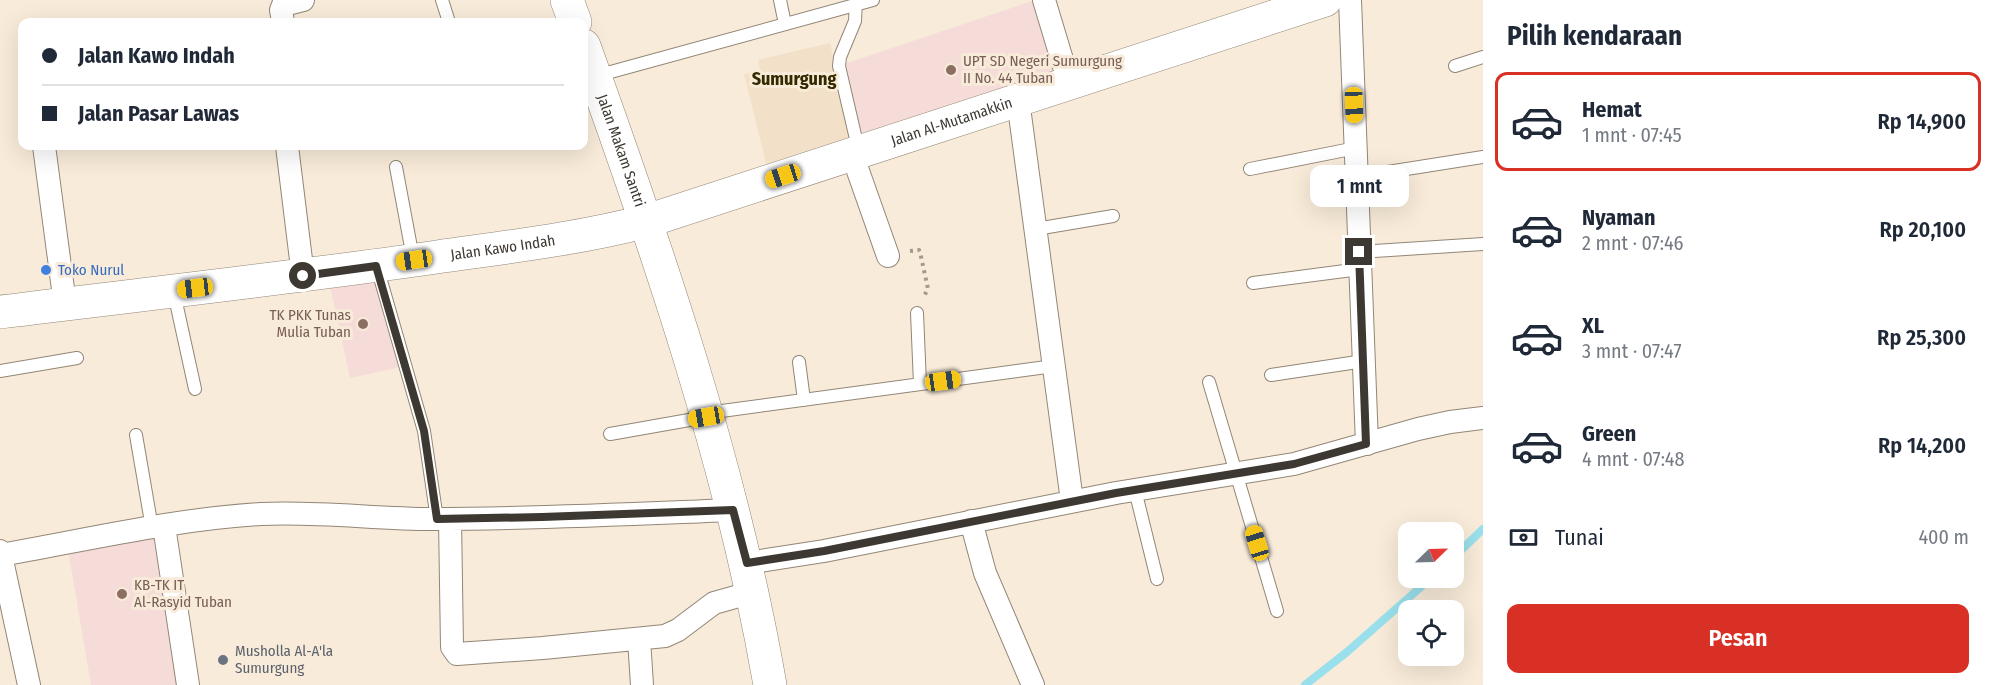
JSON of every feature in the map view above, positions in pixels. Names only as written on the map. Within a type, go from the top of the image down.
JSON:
[{"type":"street","points":[[282,18],[283,5],[303,0]]},
{"type":"street","points":[[567,0],[574,18]]},
{"type":"street","points":[[1044,0],[1069,83]]},
{"type":"street","name":"Jalan Al-Mutamakkin","points":[[646,221],[1325,0]]},
{"type":"street","points":[[1350,0],[1366,444]]},
{"type":"street","name":"Jalan Makam Santri","points":[[588,65],[646,221],[733,510],[750,578],[770,685]]},
{"type":"street","points":[[1018,100],[1072,501]]},
{"type":"street","points":[[45,150],[65,304]]},
{"type":"street","points":[[287,150],[303,276]]},
{"type":"street","points":[[856,153],[888,256]]},
{"type":"street","name":"Jalan Kawo Indah","points":[[0,312],[376,266],[590,234],[646,221]]},
{"type":"street","points":[[443,519],[452,647],[455,652],[543,648],[639,639],[673,633],[750,578],[824,551],[1072,501],[1314,460],[1438,424],[1483,418]]},
{"type":"street","points":[[29,685],[1,553],[158,527],[261,514],[304,513],[443,519],[733,510]]},
{"type":"street","points":[[971,521],[989,582],[1033,685]]},
{"type":"street","points":[[158,527],[188,685]]},
{"type":"street","points":[[639,639],[642,685]]},
{"type":"lane","points":[[442,0],[448,18]]},
{"type":"lane","points":[[780,0],[785,24]]},
{"type":"lane","points":[[588,65],[785,24],[856,2],[873,0]]},
{"type":"lane","points":[[856,2],[856,19],[840,57],[839,66],[856,153]]},
{"type":"lane","points":[[1455,66],[1483,57]]},
{"type":"lane","points":[[1250,169],[1356,148]]},
{"type":"lane","points":[[1356,177],[1483,157]]},
{"type":"lane","points":[[396,167],[414,260]]},
{"type":"lane","points":[[1036,229],[1113,216]]},
{"type":"lane","points":[[1253,283],[1360,260],[1483,244]]},
{"type":"lane","points":[[376,266],[424,431],[443,519]]},
{"type":"lane","points":[[174,291],[195,389]]},
{"type":"lane","points":[[917,313],[921,384]]},
{"type":"lane","points":[[0,371],[77,358]]},
{"type":"lane","points":[[1271,375],[1364,361]]},
{"type":"lane","points":[[799,362],[804,400]]},
{"type":"lane","points":[[610,434],[705,415],[1054,366]]},
{"type":"lane","points":[[1209,382],[1277,611]]},
{"type":"lane","points":[[136,435],[158,527]]},
{"type":"lane","points":[[1135,490],[1157,579]]},
{"type":"path","points":[[888,256],[920,251],[928,289],[918,304],[917,313]]},
{"type":"shaded area","name":"UPT SD Negeri Sumurgung II No. 44 Tuban","points":[[1035,0],[1062,76],[860,142],[841,65]]},
{"type":"shaded area","points":[[830,43],[852,145],[768,171],[744,74],[760,70],[758,60]]},
{"type":"shaded area","name":"TK PKK Tunas Mulia Tuban","points":[[375,275],[401,367],[350,378],[329,281]]},
{"type":"shaded area","name":"KB-TK IT Al-Rasyid Tuban","points":[[157,536],[183,685],[91,685],[68,550]]},
{"type":"waterway","points":[[1464,547],[1483,529]]},
{"type":"waterway","points":[[1305,685],[1347,652],[1420,588]]},
{"type":"place","name":"UPT SD Negeri Sumurgung II No. 44 Tuban","points":[[951,70]]},
{"type":"place","name":"Toko Nurul","points":[[46,270]]},
{"type":"place","name":"TK PKK Tunas Mulia Tuban","points":[[363,324]]},
{"type":"place","name":"KB-TK IT Al-Rasyid Tuban","points":[[122,594]]},
{"type":"place","name":"Musholla Al-A'la Sumurgung","points":[[223,660]]},
{"type":"district","name":"Sumurgung","points":[[794,79]]},
{"type":"route","points":[[303,276],[376,266],[424,431],[437,519],[733,510],[747,563],[824,551],[1116,493],[1294,464],[1366,444],[1359,252]]}]
